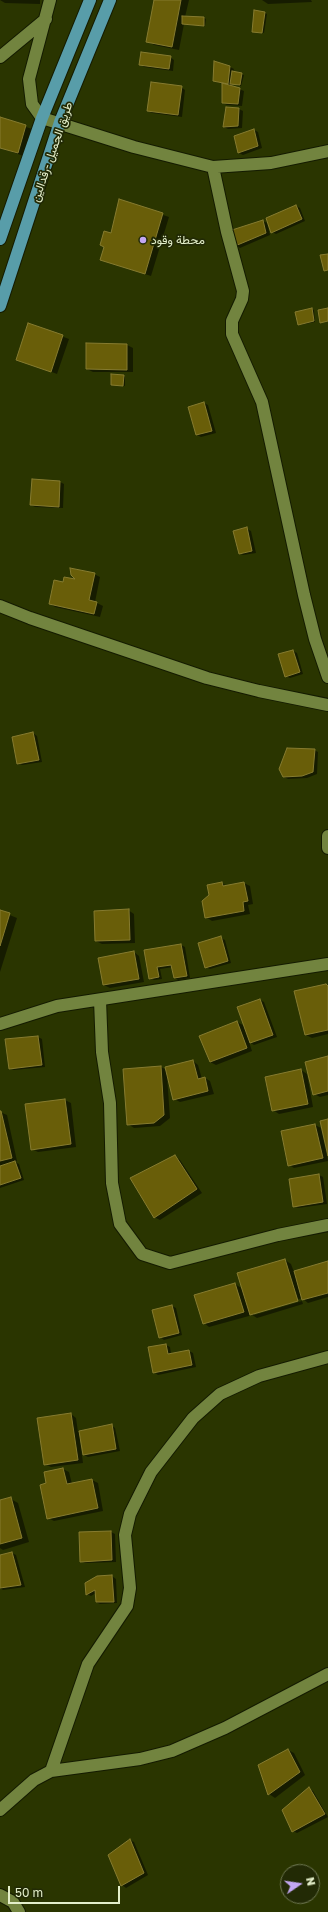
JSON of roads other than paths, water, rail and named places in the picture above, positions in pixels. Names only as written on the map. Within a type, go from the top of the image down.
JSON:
[{"type":"main road","name":"طريق الجميل -رقدالين","points":[[0,239],[42,118],[90,0]]},
{"type":"main road","name":"طريق الجميل -رقدالين","points":[[0,306],[60,122],[110,0]]},
{"type":"street","points":[[50,0],[46,20],[29,79],[32,104],[42,118],[60,122],[134,147],[213,167],[270,163],[328,151]]},
{"type":"street","points":[[0,57],[46,20]]},
{"type":"street","points":[[213,167],[227,232],[243,290],[242,299],[232,321],[232,334],[262,402],[304,595],[328,677]]},
{"type":"street","points":[[0,606],[30,618],[207,678],[259,691],[328,705]]},
{"type":"street","points":[[328,836],[328,848]]},
{"type":"street","points":[[0,1024],[57,1006],[328,964]]},
{"type":"street","points":[[100,1000],[102,1052],[110,1103],[112,1183],[120,1224],[142,1254],[170,1263],[278,1235],[328,1225]]},
{"type":"street","points":[[51,1771],[88,1664],[127,1606],[130,1588],[125,1535],[130,1514],[151,1472],[193,1418],[220,1394],[258,1376],[328,1357]]},
{"type":"street","points":[[0,1810],[34,1780],[51,1771],[140,1760],[172,1751],[225,1728],[328,1674]]},
{"type":"street","points":[[0,1895],[13,1902],[19,1912]]},
{"type":"place","name":"محطة وقود","points":[[143,240]]}]
